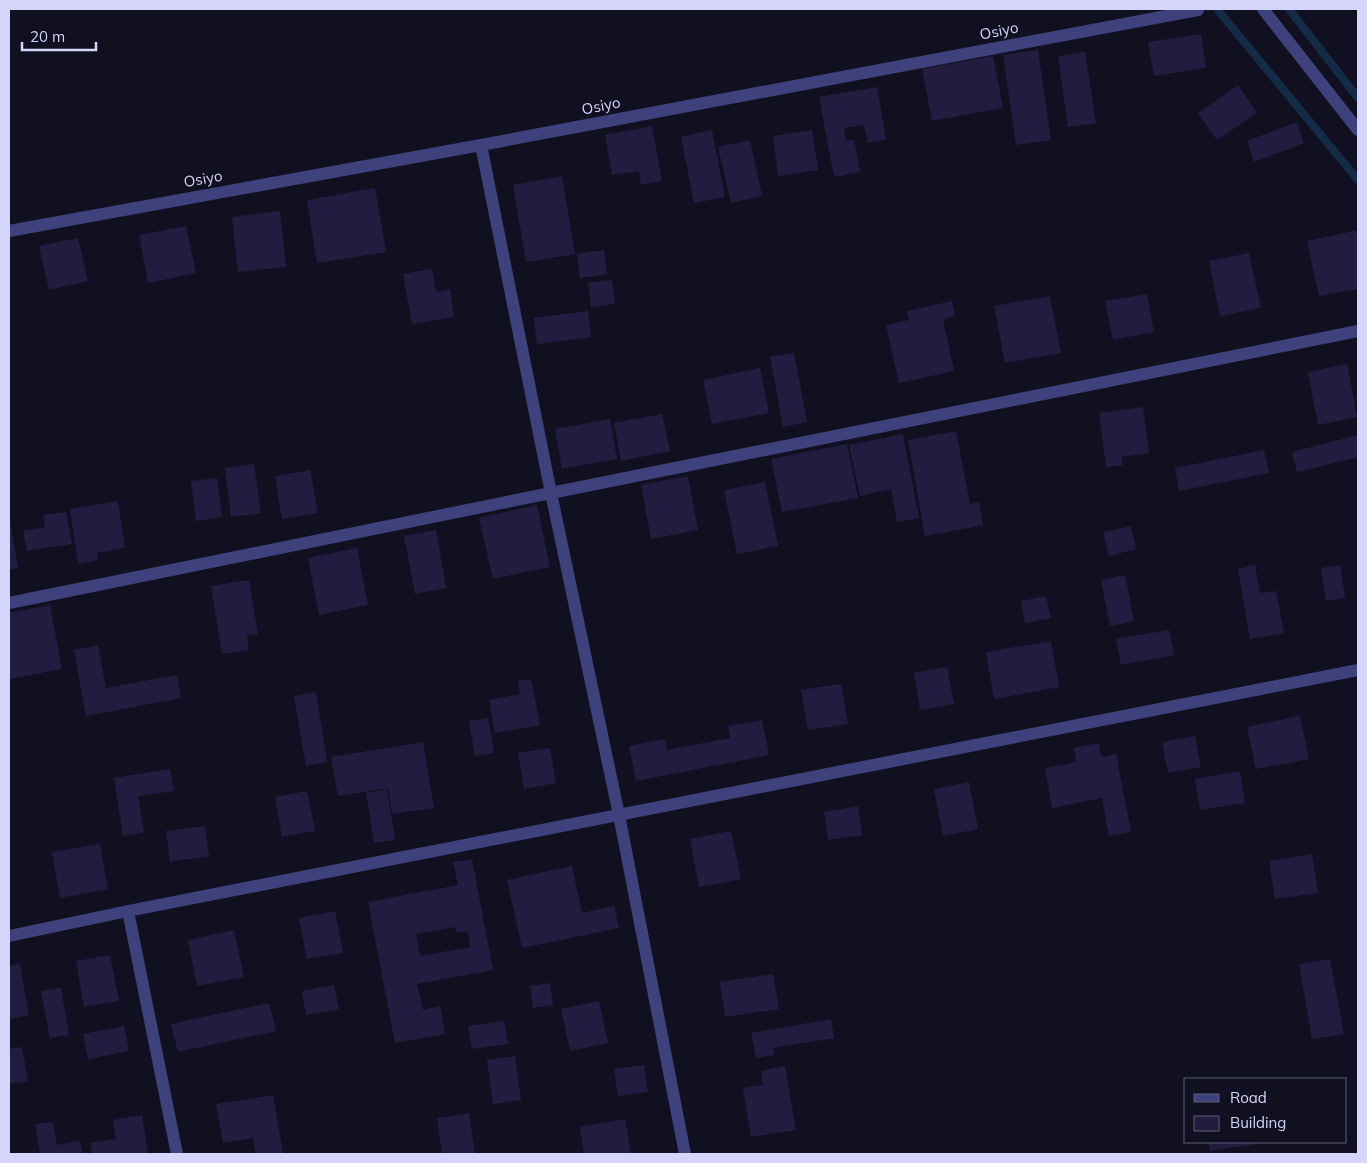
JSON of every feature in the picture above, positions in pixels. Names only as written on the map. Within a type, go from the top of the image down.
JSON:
[{"type":"street","points":[[1263,9],[1358,130]]},
{"type":"street","name":"Osiyo","points":[[9,231],[481,145],[1198,10]]},
{"type":"street","points":[[481,145],[551,493],[619,815],[685,1154]]},
{"type":"street","points":[[9,603],[1358,331]]},
{"type":"street","points":[[9,936],[128,911],[1358,670]]},
{"type":"street","points":[[128,911],[178,1154]]},
{"type":"building","points":[[1201,34],[1206,68],[1154,76],[1148,42]]},
{"type":"building","points":[[1038,50],[1051,140],[1016,145],[1003,55]]},
{"type":"building","points":[[1085,52],[1096,123],[1068,127],[1058,56]]},
{"type":"building","points":[[993,56],[1003,108],[932,121],[922,69]]},
{"type":"building","points":[[1238,85],[1257,113],[1217,140],[1198,113]]},
{"type":"building","points":[[877,87],[886,140],[868,143],[864,125],[844,128],[846,141],[854,140],[860,172],[834,177],[819,97]]},
{"type":"building","points":[[1297,122],[1304,143],[1254,162],[1247,141]]},
{"type":"building","points":[[652,126],[662,181],[641,185],[639,171],[612,175],[605,135]]},
{"type":"building","points":[[712,130],[725,197],[694,203],[681,137]]},
{"type":"building","points":[[812,130],[818,170],[778,176],[773,136]]},
{"type":"building","points":[[750,140],[762,196],[731,203],[718,147]]},
{"type":"building","points":[[562,176],[575,254],[526,262],[513,185]]},
{"type":"building","points":[[375,188],[386,252],[317,263],[307,200]]},
{"type":"building","points":[[280,211],[286,267],[238,272],[232,217]]},
{"type":"building","points":[[186,226],[196,273],[148,283],[139,235]]},
{"type":"building","points":[[1358,230],[1358,289],[1319,296],[1307,241]]},
{"type":"building","points":[[78,238],[88,281],[49,290],[39,246]]},
{"type":"building","points":[[604,250],[607,274],[580,278],[577,254]]},
{"type":"building","points":[[1249,253],[1261,308],[1220,316],[1209,261]]},
{"type":"building","points":[[432,269],[436,292],[450,289],[454,317],[412,324],[403,274]]},
{"type":"building","points":[[612,280],[615,304],[591,307],[588,283]]},
{"type":"building","points":[[1147,294],[1154,332],[1113,340],[1105,301]]},
{"type":"building","points":[[1050,296],[1061,353],[1005,363],[994,306]]},
{"type":"building","points":[[952,301],[955,316],[943,319],[954,371],[899,383],[886,325],[909,320],[907,311]]},
{"type":"building","points":[[588,311],[591,337],[537,344],[534,318]]},
{"type":"building","points":[[794,353],[807,422],[783,427],[770,357]]},
{"type":"building","points":[[1347,364],[1357,417],[1318,425],[1308,372]]},
{"type":"building","points":[[760,368],[769,413],[712,424],[703,380]]},
{"type":"building","points":[[1143,407],[1149,453],[1121,457],[1123,465],[1106,467],[1099,413]]},
{"type":"building","points":[[662,414],[670,451],[621,461],[614,423]]},
{"type":"building","points":[[610,419],[617,459],[562,469],[555,429]]},
{"type":"building","points":[[956,431],[970,504],[979,502],[983,525],[925,536],[908,440]]},
{"type":"building","points":[[903,434],[919,518],[897,522],[891,489],[860,496],[849,445]]},
{"type":"building","points":[[1358,435],[1358,457],[1297,472],[1292,452]]},
{"type":"building","points":[[847,444],[858,498],[782,512],[771,459]]},
{"type":"building","points":[[1264,450],[1269,473],[1179,491],[1175,468]]},
{"type":"building","points":[[254,464],[261,513],[231,517],[225,468]]},
{"type":"building","points":[[310,470],[318,513],[282,519],[275,476]]},
{"type":"building","points":[[688,476],[698,530],[651,539],[641,485]]},
{"type":"building","points":[[217,478],[222,517],[196,521],[191,481]]},
{"type":"building","points":[[765,482],[778,546],[737,554],[724,490]]},
{"type":"building","points":[[118,501],[125,548],[97,553],[98,560],[78,564],[70,509]]},
{"type":"building","points":[[537,505],[550,567],[493,579],[479,518]]},
{"type":"building","points":[[66,512],[72,544],[27,551],[23,531],[45,527],[43,515]]},
{"type":"building","points":[[9,520],[18,568],[9,570]]},
{"type":"building","points":[[1131,526],[1136,549],[1109,556],[1103,532]]},
{"type":"building","points":[[436,530],[446,588],[415,594],[404,536]]},
{"type":"building","points":[[357,548],[368,605],[319,615],[308,558]]},
{"type":"building","points":[[1255,565],[1260,593],[1276,591],[1284,633],[1250,639],[1238,569]]},
{"type":"building","points":[[1340,565],[1345,598],[1326,601],[1321,568]]},
{"type":"building","points":[[1125,575],[1134,621],[1110,626],[1101,580]]},
{"type":"building","points":[[249,580],[258,634],[247,635],[249,650],[222,654],[211,586]]},
{"type":"building","points":[[1046,596],[1051,618],[1025,623],[1021,601]]},
{"type":"building","points":[[50,605],[62,669],[9,679],[9,613]]},
{"type":"building","points":[[1169,630],[1174,655],[1121,665],[1116,639]]},
{"type":"building","points":[[1051,641],[1059,687],[994,699],[986,652]]},
{"type":"building","points":[[98,645],[106,688],[177,675],[181,698],[86,716],[74,650]]},
{"type":"building","points":[[947,667],[954,704],[920,710],[914,673]]},
{"type":"building","points":[[531,679],[540,725],[495,733],[489,700],[520,694],[518,681]]},
{"type":"building","points":[[841,684],[848,724],[808,730],[801,690]]},
{"type":"building","points":[[316,692],[327,762],[306,766],[294,696]]},
{"type":"building","points":[[1300,716],[1309,759],[1256,769],[1247,727]]},
{"type":"building","points":[[488,718],[494,753],[475,756],[469,721]]},
{"type":"building","points":[[762,720],[769,755],[636,781],[629,746],[665,739],[667,750],[730,738],[728,726]]},
{"type":"building","points":[[1195,736],[1201,767],[1168,773],[1162,742]]},
{"type":"building","points":[[423,742],[434,808],[392,814],[388,788],[338,796],[331,757]]},
{"type":"building","points":[[1099,743],[1101,757],[1116,754],[1131,832],[1109,836],[1102,798],[1052,808],[1045,768],[1076,762],[1074,748]]},
{"type":"building","points":[[550,748],[556,783],[524,789],[518,753]]},
{"type":"building","points":[[170,769],[174,791],[138,796],[144,832],[123,836],[114,778]]},
{"type":"building","points":[[1240,771],[1245,803],[1200,810],[1195,779]]},
{"type":"building","points":[[969,782],[978,829],[943,836],[934,789]]},
{"type":"building","points":[[387,789],[395,840],[374,843],[366,793]]},
{"type":"building","points":[[307,791],[315,831],[282,837],[275,797]]},
{"type":"building","points":[[858,806],[862,835],[828,840],[824,812]]},
{"type":"building","points":[[205,826],[209,856],[170,862],[166,831]]},
{"type":"building","points":[[731,831],[741,879],[699,887],[690,839]]},
{"type":"building","points":[[100,844],[108,889],[60,898],[52,852]]},
{"type":"building","points":[[1312,854],[1318,893],[1275,899],[1269,861]]},
{"type":"building","points":[[472,859],[493,970],[417,984],[423,1010],[440,1006],[445,1034],[395,1043],[368,902],[458,885],[453,862]],"holes":[[[455,927],[457,933],[468,931],[470,947],[420,956],[416,934]]]},
{"type":"building","points":[[572,866],[582,913],[614,906],[619,928],[522,948],[507,880]]},
{"type":"building","points":[[335,911],[343,953],[307,959],[299,918]]},
{"type":"building","points":[[234,930],[244,977],[197,986],[188,940]]},
{"type":"building","points":[[110,955],[119,1001],[84,1007],[76,961]]},
{"type":"building","points":[[1330,959],[1344,1034],[1312,1039],[1299,964]]},
{"type":"building","points":[[20,964],[29,1015],[9,1019],[9,966]]},
{"type":"building","points":[[773,974],[779,1009],[725,1017],[720,982]]},
{"type":"building","points":[[550,983],[553,1005],[533,1008],[530,986]]},
{"type":"building","points":[[334,985],[339,1009],[306,1015],[302,991]]},
{"type":"building","points":[[61,988],[69,1035],[50,1038],[41,991]]},
{"type":"building","points":[[599,1001],[608,1043],[570,1051],[561,1009]]},
{"type":"building","points":[[269,1003],[276,1031],[178,1052],[171,1024]]},
{"type":"building","points":[[831,1019],[834,1038],[773,1048],[775,1055],[756,1058],[751,1033]]},
{"type":"building","points":[[504,1021],[508,1044],[472,1049],[468,1026]]},
{"type":"building","points":[[124,1026],[129,1051],[88,1059],[83,1034]]},
{"type":"building","points":[[22,1047],[28,1081],[9,1084],[9,1049]]},
{"type":"building","points":[[515,1056],[521,1100],[493,1104],[487,1060]]},
{"type":"building","points":[[644,1065],[648,1092],[618,1096],[614,1069]]},
{"type":"building","points":[[785,1066],[796,1130],[751,1137],[743,1088],[763,1085],[761,1071]]},
{"type":"building","points":[[273,1095],[283,1154],[256,1154],[253,1138],[223,1143],[216,1104]]},
{"type":"building","points":[[469,1113],[475,1154],[442,1154],[437,1118]]},
{"type":"building","points":[[142,1115],[148,1154],[92,1154],[90,1143],[116,1139],[113,1120]]},
{"type":"building","points":[[625,1119],[631,1154],[584,1154],[580,1127]]},
{"type":"building","points":[[53,1122],[57,1145],[80,1141],[82,1154],[40,1154],[35,1124]]},
{"type":"building","points":[[1208,1143],[1264,1143],[1210,1151]]},
{"type":"waterway","points":[[1217,9],[1358,180]]},
{"type":"waterway","points":[[1289,9],[1358,98]]}]
